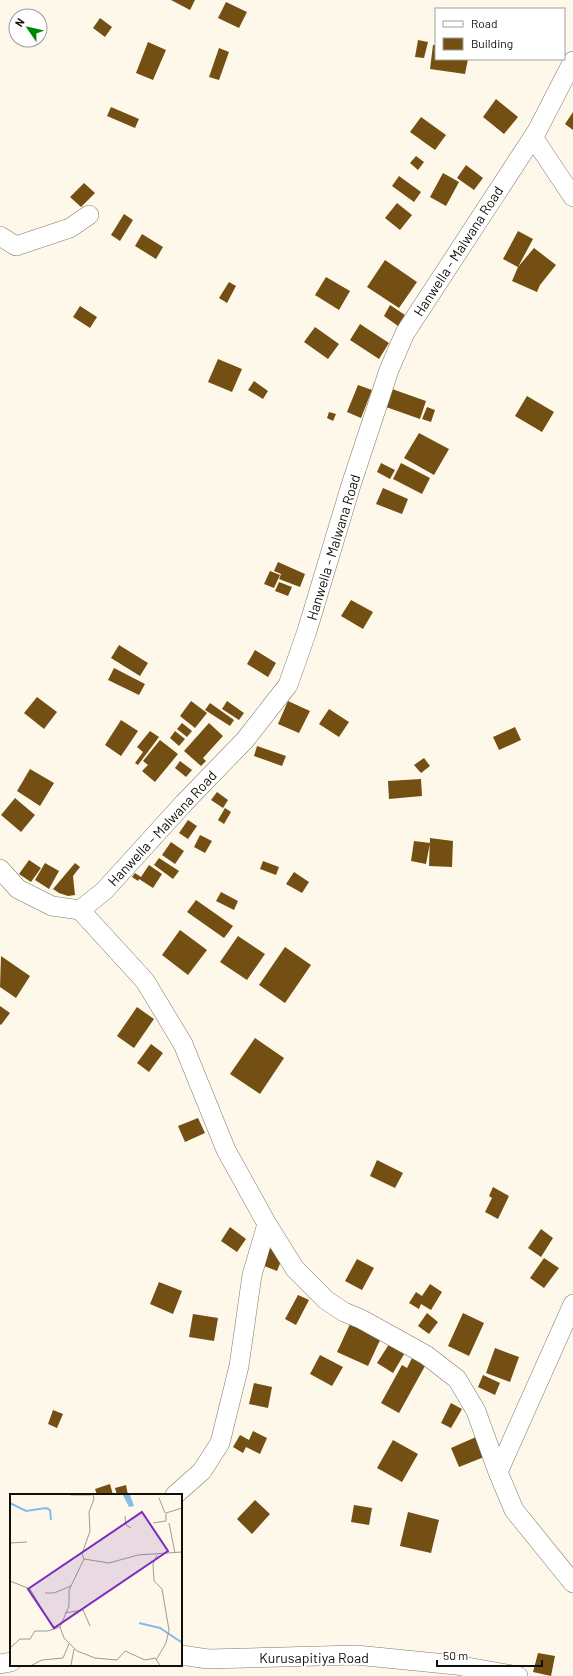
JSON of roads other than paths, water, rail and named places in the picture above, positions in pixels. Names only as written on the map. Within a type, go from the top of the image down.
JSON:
[{"type":"street","name":"Hanwella - Malwana Road","points":[[80,910],[104,891],[184,803],[245,740],[288,685],[307,631],[351,485],[384,385],[405,333],[533,137],[573,61]]},
{"type":"street","points":[[533,137],[573,197]]},
{"type":"street","points":[[0,236],[16,246],[70,228],[89,215]]},
{"type":"street","points":[[0,869],[18,889],[52,906],[80,910],[145,981],[182,1044],[226,1150],[267,1224],[295,1269],[326,1300],[344,1312],[361,1319],[426,1355],[457,1379],[476,1410],[498,1472],[514,1510],[573,1583]]},
{"type":"street","points":[[176,1494],[202,1471],[220,1442],[239,1366],[252,1276],[267,1224]]},
{"type":"street","points":[[498,1472],[573,1304]]},
{"type":"street","name":"Kurusapitiya Road","points":[[182,1655],[208,1659],[356,1655],[456,1665],[518,1676]]},
{"type":"street","points":[[0,1664],[10,1662]]}]
